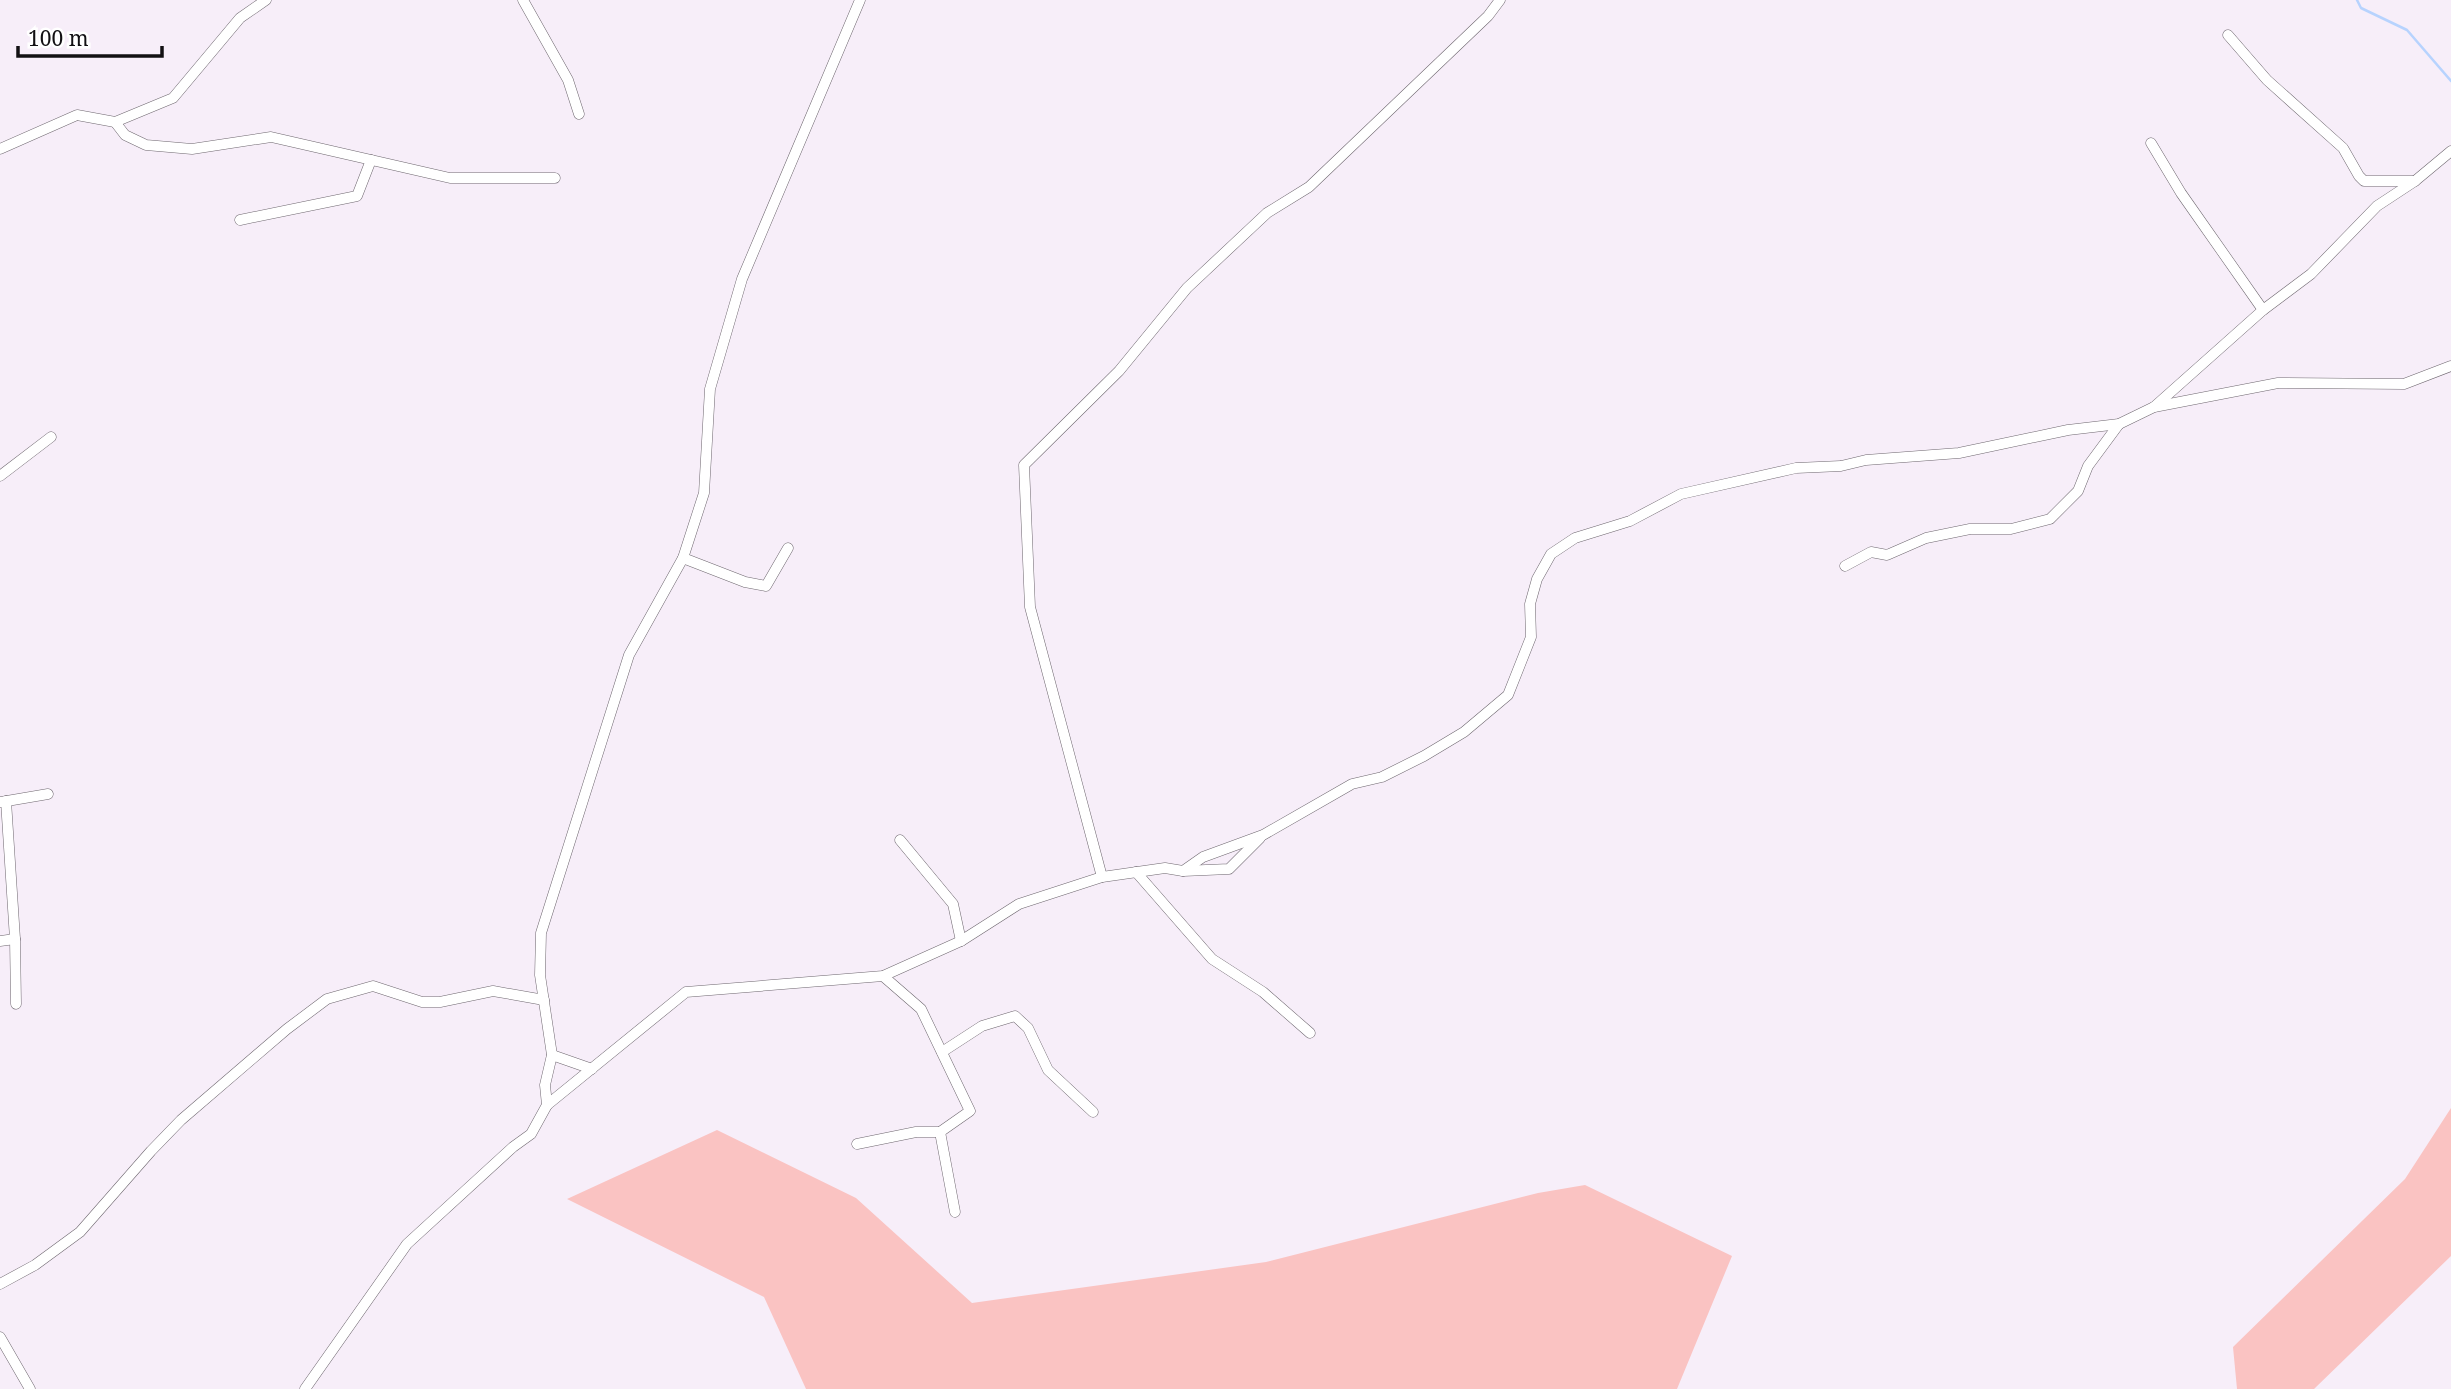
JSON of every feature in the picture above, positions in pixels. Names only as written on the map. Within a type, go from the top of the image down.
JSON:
[{"type":"street","points":[[0,149],[77,116],[115,122],[173,98],[240,18],[266,0]]},
{"type":"street","points":[[523,0],[568,80],[579,114]]},
{"type":"street","points":[[547,1105],[545,1085],[552,1055],[540,975],[541,933],[629,656],[683,558],[704,494],[710,389],[742,279],[860,0]]},
{"type":"street","points":[[1102,877],[1030,607],[1024,466],[1119,371],[1187,288],[1267,213],[1309,187],[1488,16],[1500,0]]},
{"type":"street","points":[[2228,35],[2267,80],[2343,148],[2364,181],[2416,181]]},
{"type":"street","points":[[115,122],[125,135],[146,145],[192,149],[271,136],[450,178],[555,178]]},
{"type":"street","points":[[2151,143],[2181,193],[2263,310]]},
{"type":"street","points":[[2154,407],[2263,310],[2312,274],[2377,206],[2416,181],[2451,151]]},
{"type":"street","points":[[240,220],[357,196],[372,160]]},
{"type":"street","points":[[1183,871],[1203,857],[1264,835],[1352,784],[1382,777],[1464,732],[1508,695],[1531,638],[1530,604],[1536,579],[1551,554],[1574,538],[1630,521],[1681,494],[1796,468],[1841,466],[1866,460],[1959,453],[2068,430],[2119,424],[2154,407],[2278,383],[2404,384],[2451,366]]},
{"type":"street","points":[[1846,566],[1871,552],[1887,555],[1926,538],[1970,529],[2011,529],[2050,519],[2078,491],[2088,466],[2119,424]]},
{"type":"street","points":[[0,476],[51,437]]},
{"type":"street","points":[[683,558],[745,582],[766,586],[788,548]]},
{"type":"street","points":[[16,1004],[15,939],[3,801],[48,794]]},
{"type":"street","points":[[305,1389],[407,1244],[513,1147],[531,1134],[547,1105],[686,992],[883,975],[961,941],[1019,904],[1102,877],[1165,868],[1183,871],[1229,869],[1264,835]]},
{"type":"street","points":[[900,840],[953,904],[961,941]]},
{"type":"street","points":[[1136,872],[1212,959],[1263,992],[1310,1033]]},
{"type":"street","points":[[0,941],[15,939]]},
{"type":"street","points":[[857,1144],[916,1132],[940,1132],[970,1111],[921,1009],[883,975]]},
{"type":"street","points":[[0,1284],[35,1265],[80,1233],[181,1120],[287,1029],[327,999],[373,986],[422,1002],[440,1002],[493,991],[544,1000]]},
{"type":"street","points":[[942,1052],[982,1026],[1015,1016],[1028,1028],[1048,1070],[1093,1112]]},
{"type":"street","points":[[552,1055],[592,1069]]},
{"type":"street","points":[[940,1132],[955,1212]]},
{"type":"street","points":[[0,1336],[30,1389]]},
{"type":"shaded area","points":[[2451,1108],[2451,1256],[2314,1389],[2237,1389],[2233,1347],[2405,1179]]},
{"type":"shaded area","points":[[717,1130],[856,1198],[972,1303],[1266,1262],[1538,1193],[1585,1185],[1732,1256],[1677,1389],[806,1389],[764,1297],[567,1199]]},
{"type":"waterway","points":[[2357,0],[2361,8],[2407,30],[2451,81]]}]
